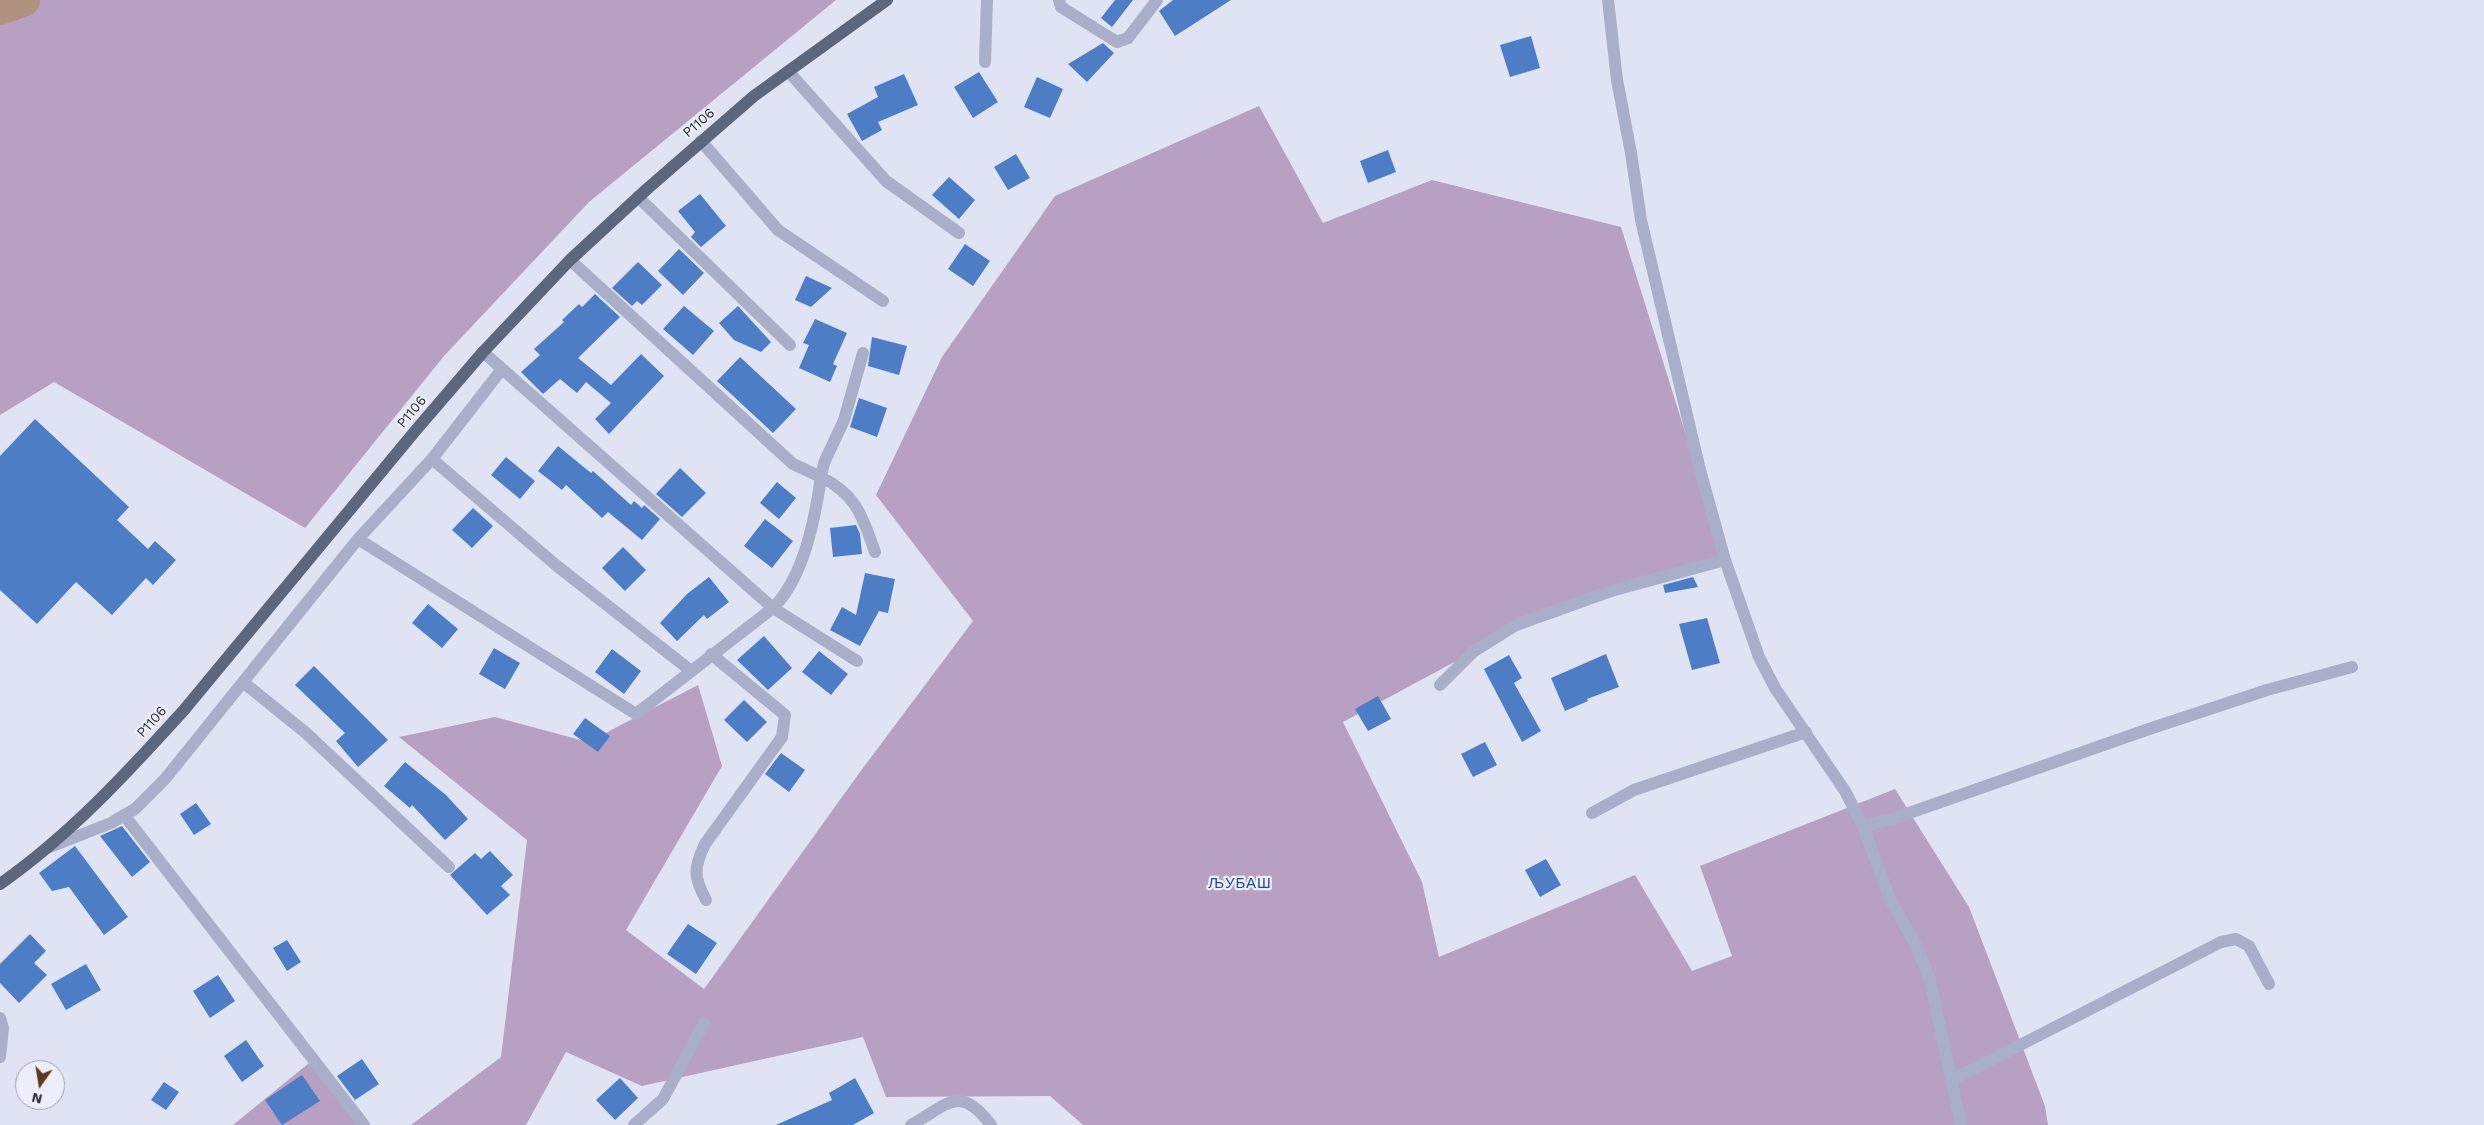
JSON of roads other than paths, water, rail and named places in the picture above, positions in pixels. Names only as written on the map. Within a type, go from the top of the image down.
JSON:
[{"type":"main road","name":"P1106","points":[[0,884],[50,847],[99,801],[184,710],[483,352],[570,260],[638,197],[754,96],[887,0]]},
{"type":"lane","points":[[985,62],[987,0]]},
{"type":"lane","points":[[1059,0],[1061,7],[1117,42],[1128,38],[1156,0]]},
{"type":"lane","points":[[1608,0],[1617,80],[1632,153],[1641,220],[1699,466],[1726,560],[1759,657],[1775,688],[1845,791],[1863,826],[1890,899],[1916,945],[1930,980],[1962,1125]]},
{"type":"lane","points":[[788,71],[886,180],[959,233]]},
{"type":"lane","points":[[702,141],[778,230],[884,301]]},
{"type":"lane","points":[[638,197],[790,345]]},
{"type":"lane","points":[[570,260],[793,464],[838,485],[860,510],[875,552]]},
{"type":"lane","points":[[483,352],[773,608],[857,661]]},
{"type":"lane","points":[[358,539],[636,714],[690,670],[773,608],[785,596],[795,576],[816,510],[824,462],[844,420],[863,353]]},
{"type":"lane","points":[[50,847],[135,809],[165,779],[358,539],[432,459],[502,370]]},
{"type":"lane","points":[[432,459],[557,566],[690,670]]},
{"type":"lane","points":[[1440,685],[1473,652],[1516,625],[1611,591],[1726,560]]},
{"type":"lane","points":[[706,900],[695,872],[697,861],[705,844],[782,737],[785,715],[711,654]]},
{"type":"lane","points":[[1863,826],[1892,819],[2267,690],[2352,667]]},
{"type":"lane","points":[[243,682],[313,740],[449,866]]},
{"type":"lane","points":[[1592,813],[1634,790],[1806,732]]},
{"type":"lane","points":[[124,815],[364,1125]]},
{"type":"lane","points":[[1952,1080],[2221,942],[2236,939],[2249,946],[2269,984]]},
{"type":"lane","points":[[0,1018],[3,1028],[0,1057]]},
{"type":"lane","points":[[634,1125],[663,1099],[704,1023]]},
{"type":"lane","points":[[911,1125],[954,1100],[964,1100],[973,1106],[991,1125]]},
{"type":"waterway","points":[[0,8],[23,0]]},
{"type":"district","name":"ЉУБАШ","points":[[1240,884]]}]
